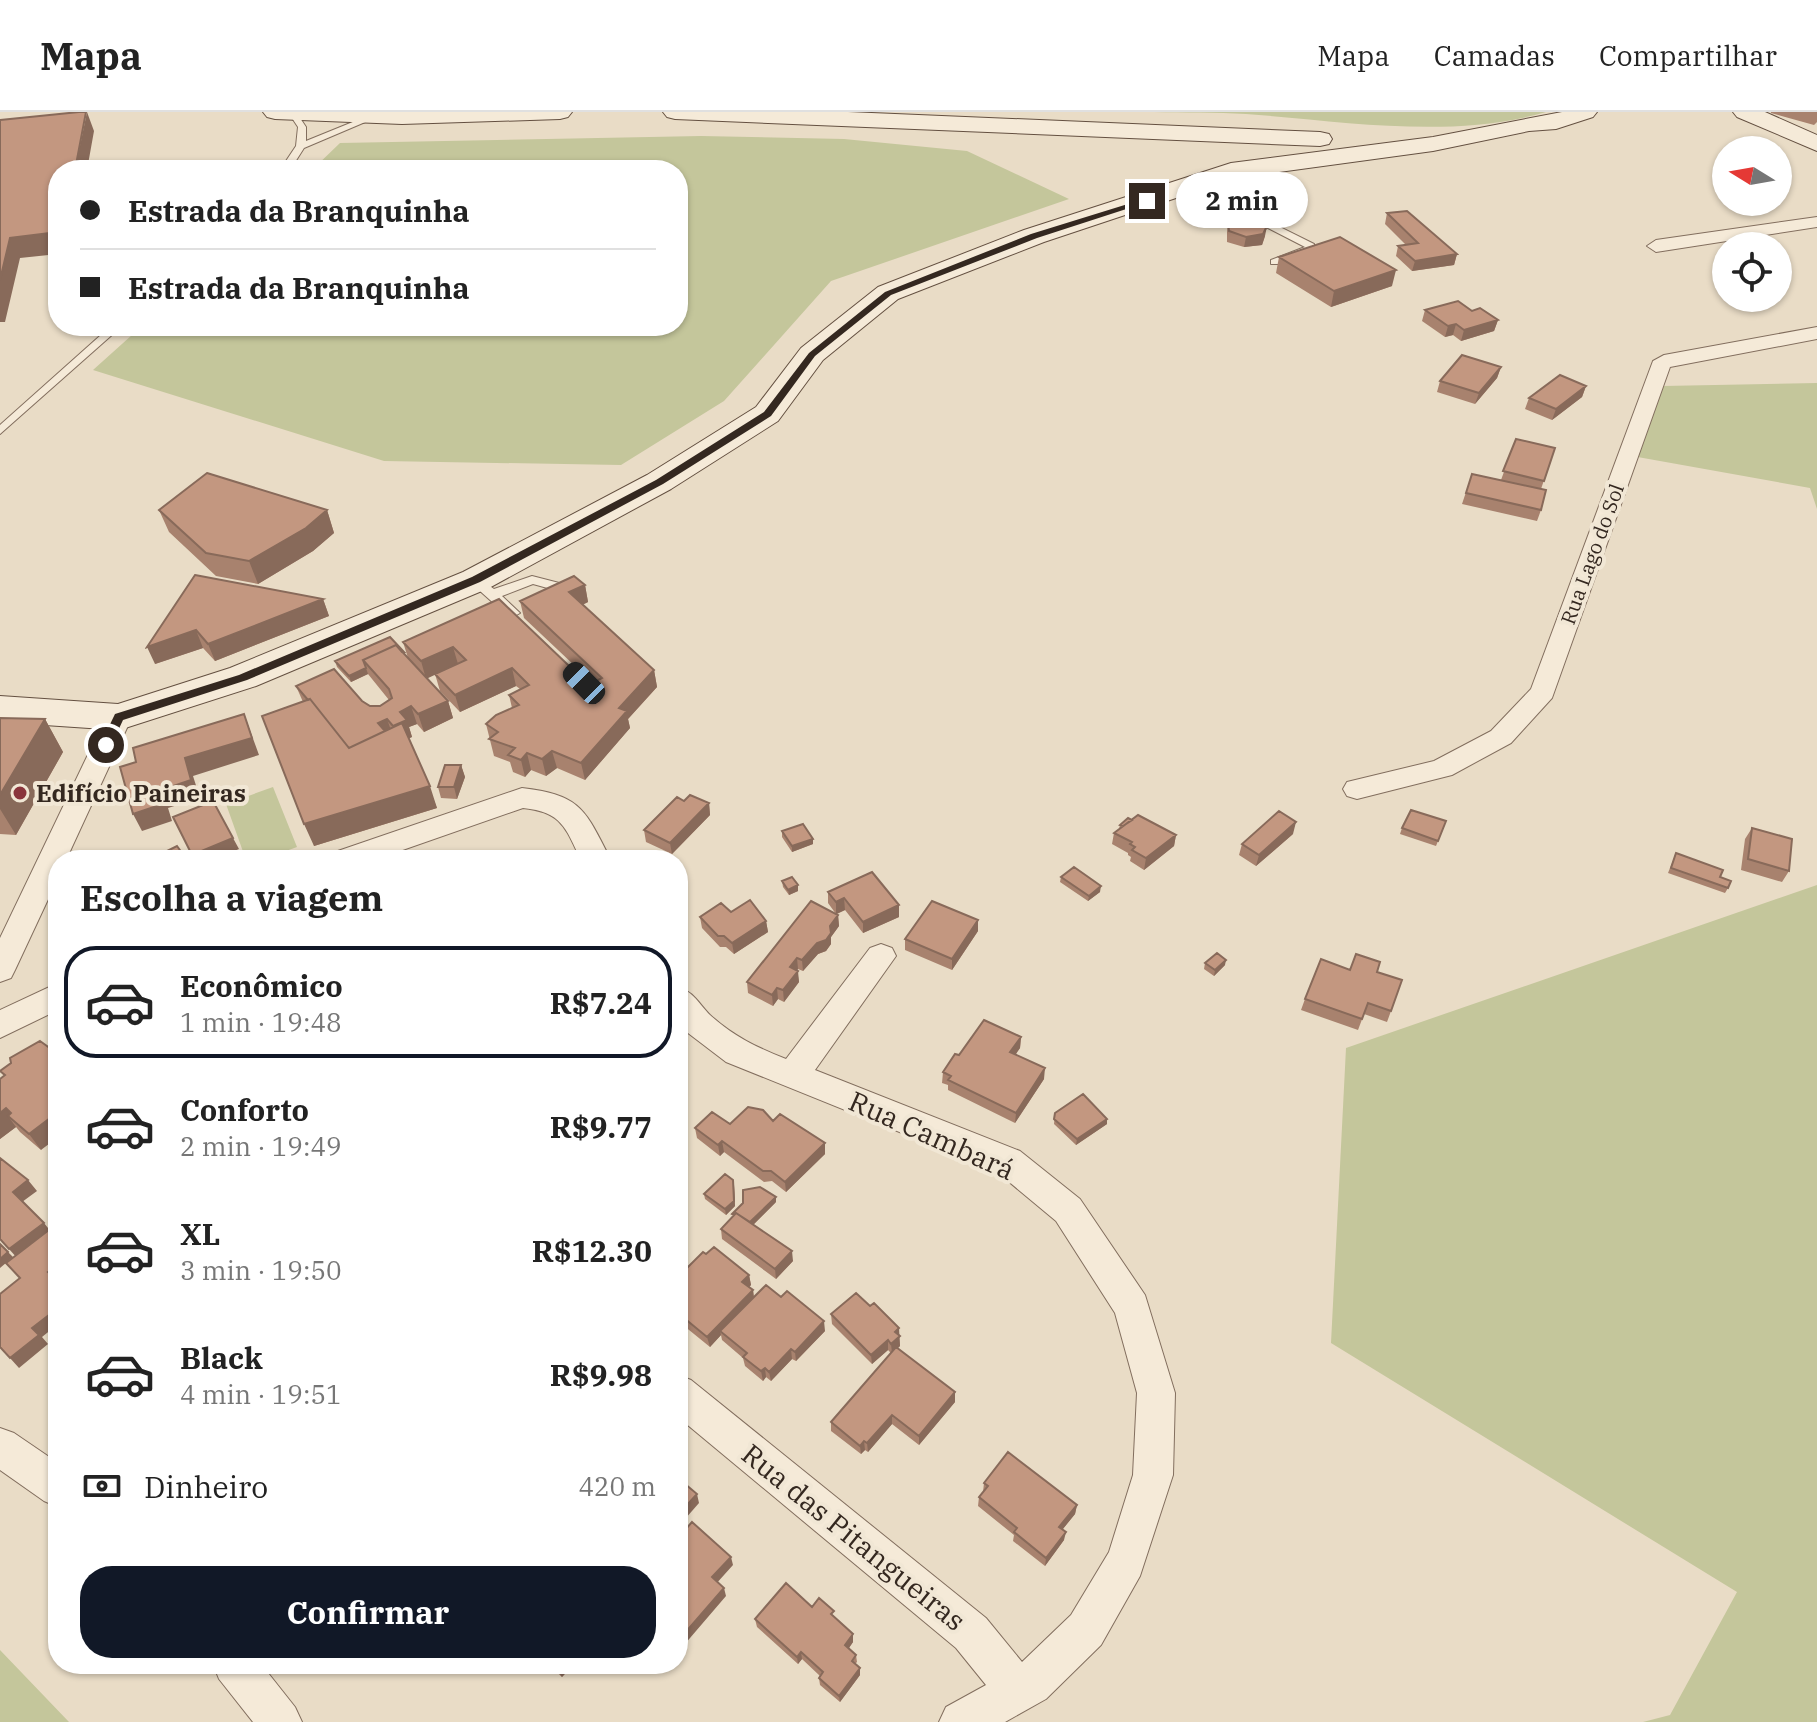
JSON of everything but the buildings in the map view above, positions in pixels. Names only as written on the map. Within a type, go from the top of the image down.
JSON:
[{"type":"main road","points":[[279,112],[373,117],[560,112]]},
{"type":"main road","points":[[675,112],[1302,148],[1426,151],[1497,131],[1556,122],[1585,112]]},
{"type":"main road","points":[[902,112],[1346,130],[1426,151]]},
{"type":"main road","points":[[1746,114],[1817,144]]},
{"type":"main road","points":[[1210,180],[1239,180],[1542,133],[1556,122]]},
{"type":"main road","points":[[1364,129],[1497,131]]},
{"type":"main road","points":[[0,709],[119,717],[243,677],[485,587],[767,414],[812,354],[888,293],[1034,236],[1302,148]]},
{"type":"street","points":[[1656,246],[1817,222]]},
{"type":"street","name":"Rua Lago do Sol","points":[[1357,789],[1442,768],[1501,737],[1543,692],[1664,361],[1817,333]]},
{"type":"street","points":[[56,850],[119,717]]},
{"type":"street","points":[[371,850],[522,798],[553,801],[571,813],[591,850]]},
{"type":"street","points":[[0,970],[48,868]]},
{"type":"street","points":[[792,1076],[881,956]]},
{"type":"street","points":[[0,1025],[48,1000]]},
{"type":"street","name":"Rua Cambará","points":[[688,1011],[699,1024],[737,1053],[1008,1161],[1068,1210],[1132,1307],[1156,1393],[1153,1475],[1126,1562],[1086,1630],[1019,1692],[961,1722]]},
{"type":"street","name":"Rua das Pitangueiras","points":[[688,1401],[971,1633],[1019,1692]]},
{"type":"street","points":[[0,1447],[48,1480]]},
{"type":"street","points":[[242,1674],[280,1722]]},
{"type":"lane","points":[[292,113],[302,127],[301,146],[292,160]]},
{"type":"lane","points":[[301,146],[373,117]]},
{"type":"lane","points":[[1175,192],[1265,223],[1310,246],[1309,251],[1275,262]]},
{"type":"lane","points":[[0,431],[106,336]]},
{"type":"lane","points":[[485,587],[532,580],[562,588]]},
{"type":"lane","points":[[485,587],[528,628]]},
{"type":"green space","points":[[1154,112],[1546,112],[1510,120],[1435,127],[1235,113]]},
{"type":"green space","points":[[701,136],[844,139],[967,151],[1069,199],[831,281],[724,401],[621,465],[384,461],[93,370],[131,336],[688,336],[688,160],[322,160],[340,143]]},
{"type":"green space","points":[[1817,383],[1817,509],[1810,488],[1632,456],[1663,386]]},
{"type":"green space","points":[[273,787],[297,847],[289,850],[242,850],[226,804]]},
{"type":"green space","points":[[1817,885],[1817,1722],[1643,1722],[1670,1715],[1737,1592],[1331,1343],[1346,1048]]},
{"type":"green space","points":[[0,1650],[69,1722],[0,1722]]},
{"type":"place","name":"Edifício Paineiras","points":[[20,793]]},
{"type":"route","points":[[106,745],[119,717],[243,677],[476,580],[659,482],[767,414],[812,354],[888,293],[1034,236],[1147,201]]}]
